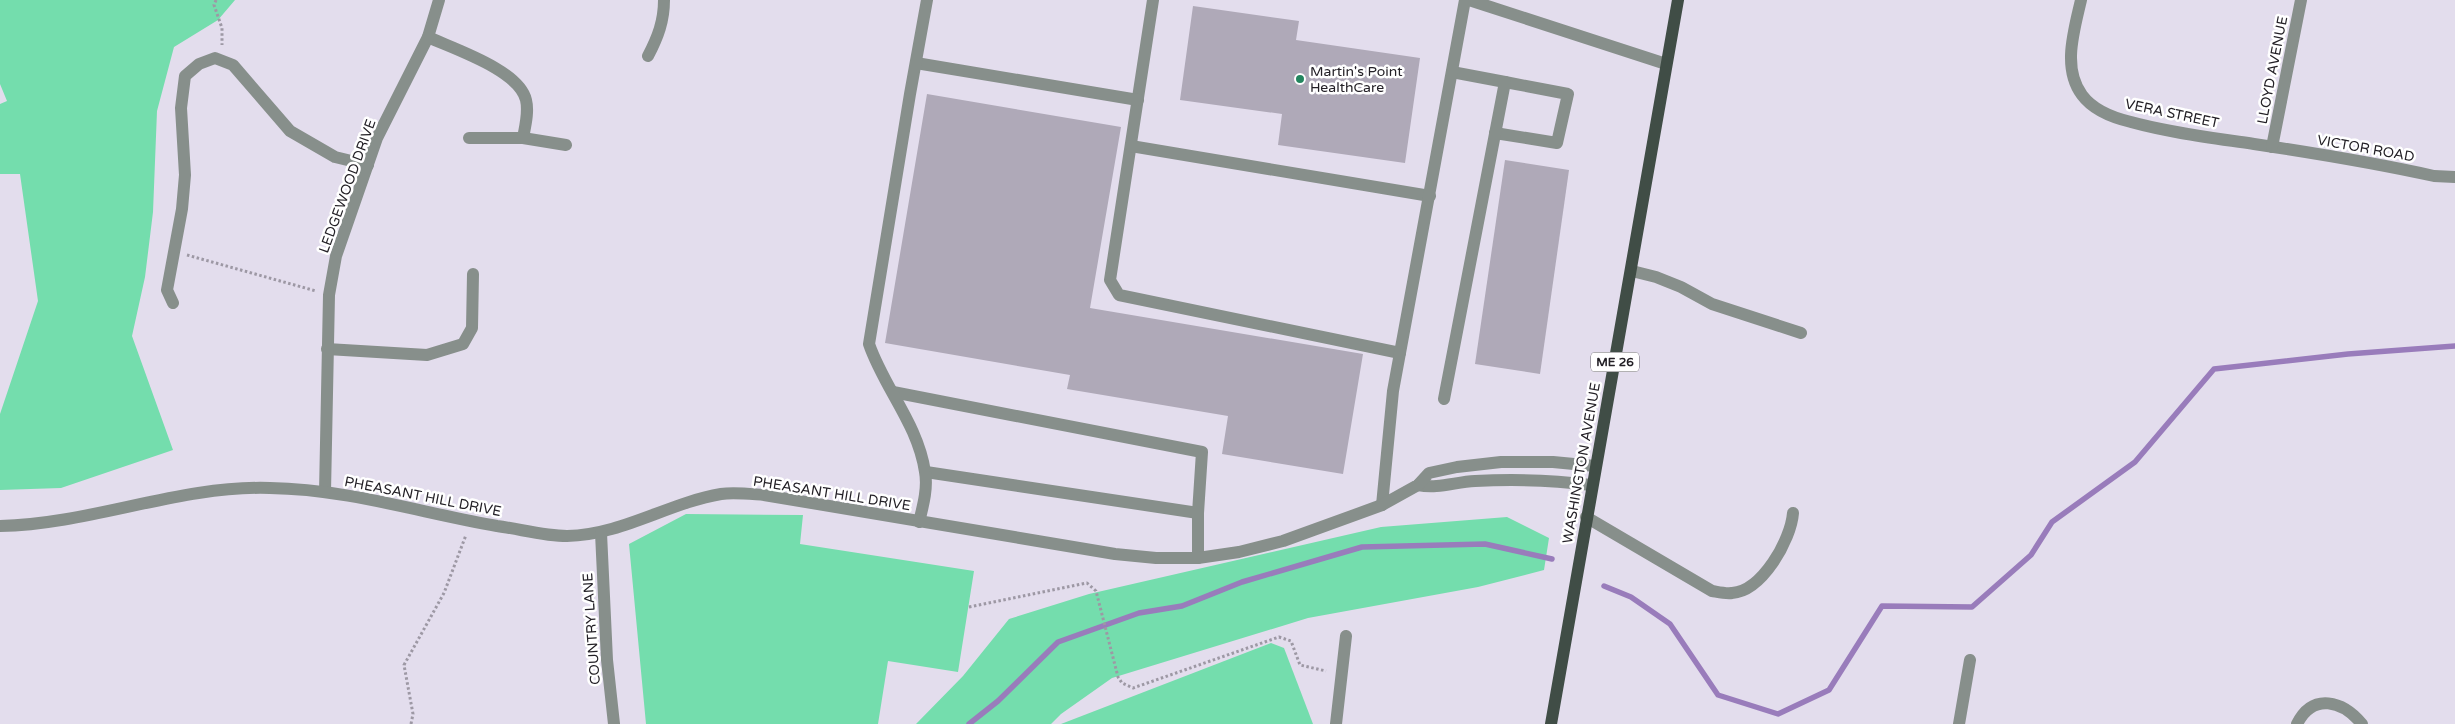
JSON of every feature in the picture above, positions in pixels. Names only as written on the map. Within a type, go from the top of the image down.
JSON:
[{"type":"main road","name":"WASHINGTON AVENUE","points":[[1551,724],[1591,485],[1632,271],[1678,0]]},
{"type":"street","name":"LEDGEWOOD DRIVE","points":[[325,492],[329,295],[336,256],[377,138],[428,37],[439,0]]},
{"type":"street","points":[[648,56],[658,38],[664,17],[664,0]]},
{"type":"street","points":[[919,522],[925,497],[926,472],[916,437],[876,365],[870,344],[928,0]]},
{"type":"street","points":[[1153,0],[1110,280],[1119,295],[1400,353]]},
{"type":"street","points":[[1382,505],[1393,391],[1465,0]]},
{"type":"street","points":[[1469,0],[1666,64]]},
{"type":"street","name":"VERA STREET","points":[[2081,0],[2070,68],[2074,84],[2083,97],[2097,108],[2132,122],[2272,147]]},
{"type":"street","name":"LLOYD AVENUE","points":[[2272,147],[2301,0]]},
{"type":"street","points":[[428,37],[503,72],[516,83],[526,99],[523,138]]},
{"type":"street","points":[[173,303],[167,290],[182,209],[185,175],[181,108],[185,76],[199,64],[215,58],[233,65],[290,131],[335,157],[368,165]]},
{"type":"street","points":[[916,63],[1138,100]]},
{"type":"street","points":[[1452,72],[1568,94],[1557,144],[1495,133]]},
{"type":"street","points":[[1444,399],[1505,82]]},
{"type":"street","points":[[469,138],[523,138],[566,145]]},
{"type":"street","points":[[1131,146],[1430,196]]},
{"type":"street","name":"VICTOR ROAD","points":[[2272,147],[2434,176],[2455,177]]},
{"type":"street","points":[[1632,271],[1656,277],[1681,287],[1712,304],[1801,334]]},
{"type":"street","points":[[327,349],[427,355],[463,344],[472,328],[473,274]]},
{"type":"street","points":[[892,392],[1202,452],[1198,513],[1198,558]]},
{"type":"street","name":"PHEASANT HILL DRIVE","points":[[0,526],[58,521],[228,488],[271,488],[325,492],[469,521],[566,536],[600,533],[635,523],[679,506],[722,494],[764,495],[1115,554],[1156,558],[1198,558],[1239,552],[1283,541],[1382,505],[1418,485],[1429,473],[1479,464],[1553,462],[1595,466]]},
{"type":"street","points":[[926,472],[1198,513]]},
{"type":"street","points":[[1418,485],[1432,488],[1471,481],[1521,479],[1591,485]]},
{"type":"street","points":[[1586,517],[1712,591],[1733,594],[1754,584],[1776,559],[1792,528],[1793,513]]},
{"type":"street","name":"COUNTRY LANE","points":[[600,533],[607,660],[614,724]]},
{"type":"street","points":[[1336,724],[1346,636]]},
{"type":"street","points":[[1959,724],[1970,660]]},
{"type":"street","points":[[2298,724],[2304,712],[2320,704],[2339,704],[2352,712],[2362,724]]},
{"type":"path","points":[[216,0],[214,5],[222,28],[222,60]]},
{"type":"path","points":[[192,256],[315,291]]},
{"type":"path","points":[[411,724],[413,714],[404,665],[444,593],[465,542],[469,521]]},
{"type":"path","points":[[969,607],[1087,584],[1096,592],[1118,677],[1122,683],[1134,688],[1279,636],[1291,641],[1300,665],[1327,671]]},
{"type":"green space","points":[[0,0],[235,0],[218,20],[174,47],[157,111],[153,212],[145,277],[132,336],[173,450],[61,488],[0,490],[0,414],[38,301],[20,174],[0,174],[0,104],[7,101],[0,84]]},
{"type":"green space","points":[[686,514],[803,515],[800,544],[974,571],[958,672],[888,661],[878,724],[646,724],[629,544]]},
{"type":"green space","points":[[1507,517],[1549,538],[1544,570],[1478,587],[1308,618],[1112,678],[1061,714],[1051,724],[916,724],[963,676],[1009,619],[1089,594],[1381,527]]},
{"type":"green space","points":[[1271,643],[1284,648],[1313,724],[1061,724]]},
{"type":"building","name":"Martin's Point HealthCare","points":[[1193,6],[1299,21],[1296,40],[1420,58],[1405,163],[1278,145],[1282,114],[1180,100]]},
{"type":"building","points":[[927,94],[1121,127],[1090,308],[1363,354],[1343,474],[1222,454],[1228,416],[1067,389],[1070,375],[885,343]]},
{"type":"building","points":[[1505,160],[1569,170],[1540,374],[1475,364]]},
{"type":"waterway","points":[[1604,586],[1631,597],[1670,624],[1718,695],[1778,714],[1829,690],[1882,606],[1972,607],[2031,555],[2052,522],[2135,462],[2214,369],[2348,354],[2455,346]]},
{"type":"waterway","points":[[969,724],[998,701],[1058,642],[1139,613],[1182,606],[1242,582],[1362,547],[1485,544],[1552,559]]},
{"type":"place","name":"Martin's Point HealthCare","points":[[1300,79]]}]
